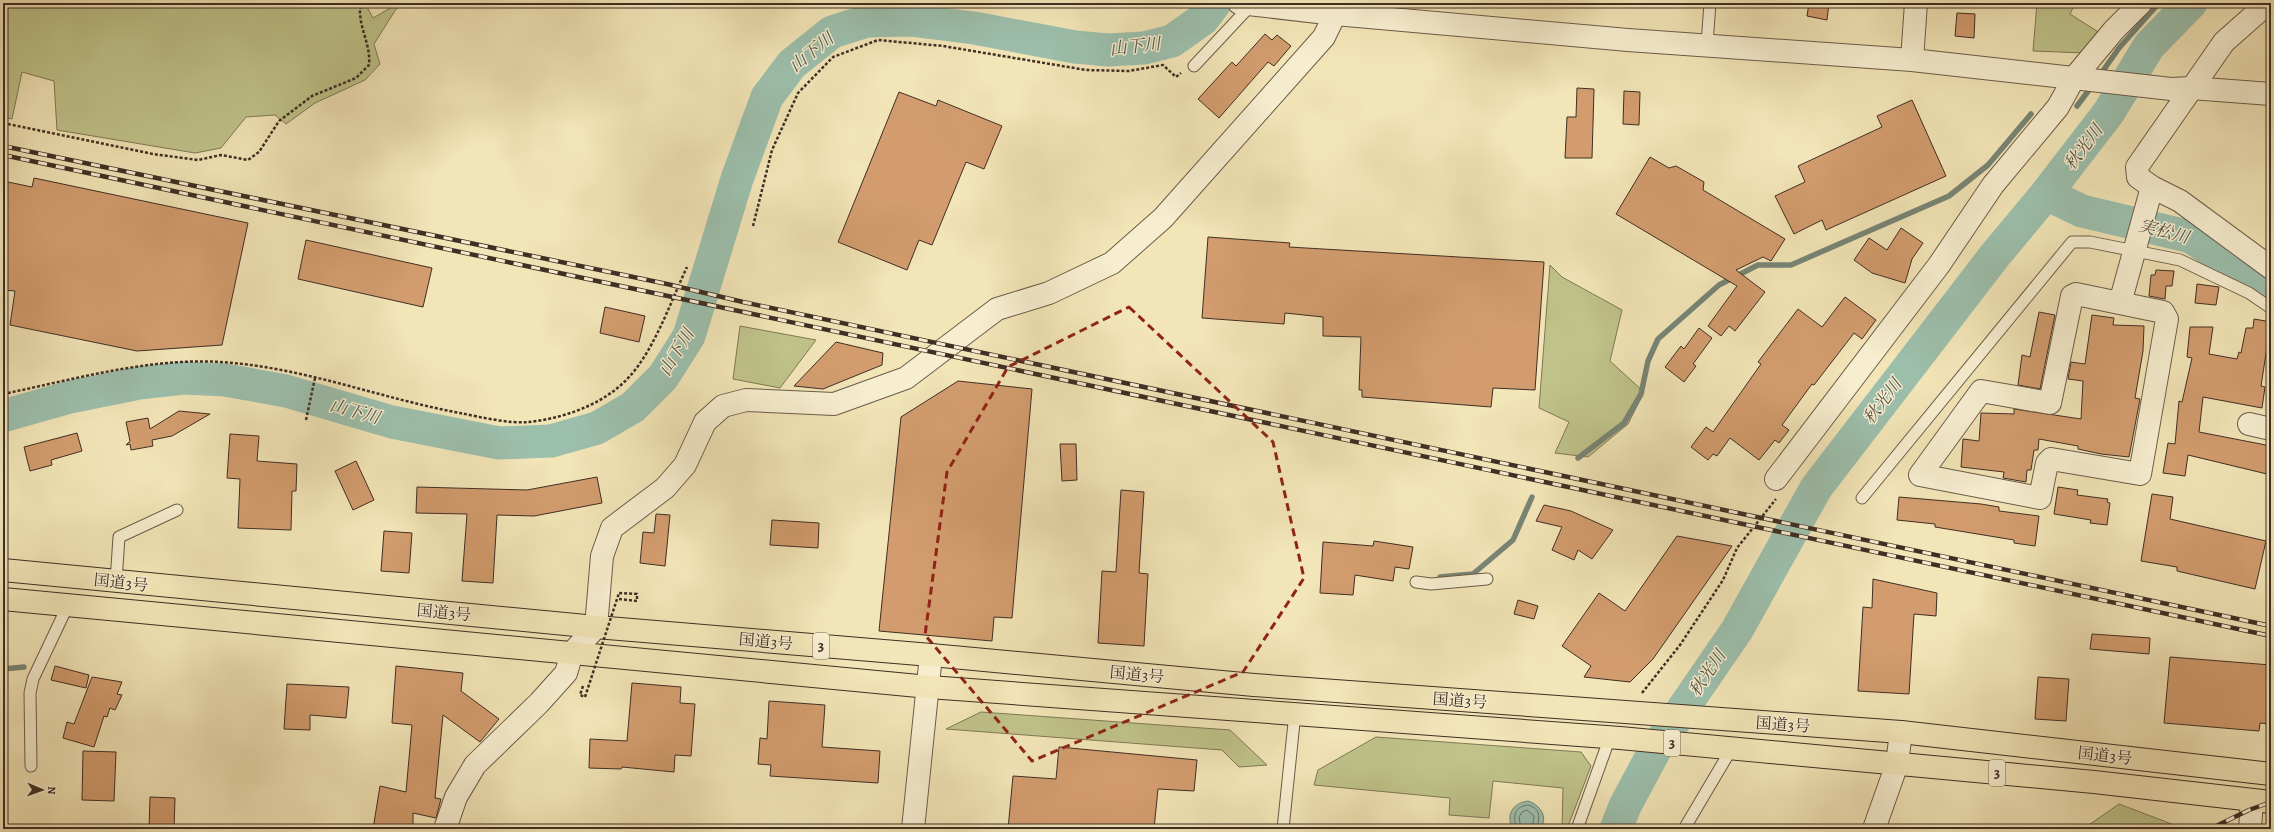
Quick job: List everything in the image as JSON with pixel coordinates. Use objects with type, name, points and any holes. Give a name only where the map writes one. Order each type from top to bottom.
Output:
[{"type":"highway","name":"国道3号","points":[[3,570],[596,627],[931,655],[1254,685],[1740,722],[1901,732],[2271,774]]},
{"type":"highway","name":"国道3号","points":[[3,599],[929,687],[1615,737],[2094,782],[2262,801]]},
{"type":"street","points":[[1246,3],[1335,14],[1381,10],[1628,40],[1707,44],[1912,60],[2181,89],[2271,94]]},
{"type":"street","points":[[1912,60],[1916,3]]},
{"type":"street","points":[[1776,479],[1939,265],[1993,185],[2058,107],[2114,30],[2142,3]]},
{"type":"street","points":[[2268,3],[2224,42],[2181,89],[2137,167],[2138,177],[2151,193],[2180,201],[2271,268]]},
{"type":"street","points":[[445,829],[456,797],[475,765],[539,704],[566,673],[572,653],[596,627],[602,556],[612,528],[665,488],[685,465],[705,422],[723,406],[746,400],[834,404],[906,378],[998,309],[1049,293],[1112,263],[1163,218],[1324,37],[1335,14]]},
{"type":"street","points":[[2120,303],[2151,193]]},
{"type":"street","points":[[2076,294],[2120,303],[2163,312],[2167,318],[2140,474],[2051,459],[2047,463],[2040,498],[1920,475],[1981,391],[2050,403],[2072,296],[2076,294]]},
{"type":"street","points":[[2249,424],[2271,428]]},
{"type":"street","points":[[913,829],[929,687],[931,655]]},
{"type":"street","points":[[1874,829],[1897,764],[1901,732]]},
{"type":"street","points":[[2250,829],[2262,801]]},
{"type":"lane","points":[[1194,66],[1246,3]]},
{"type":"lane","points":[[1707,44],[1710,3]]},
{"type":"lane","points":[[1862,498],[2072,242],[2090,242],[2180,260],[2249,293],[2271,308]]},
{"type":"lane","points":[[116,581],[119,537],[177,510]]},
{"type":"lane","points":[[1416,582],[1431,584],[1487,579]]},
{"type":"lane","points":[[31,766],[30,693],[33,679],[68,605]]},
{"type":"lane","points":[[1284,829],[1295,713]]},
{"type":"lane","points":[[1577,829],[1615,737]]},
{"type":"lane","points":[[1684,829],[1728,748]]},
{"type":"path","points":[[3,123],[153,154],[198,160],[221,155],[248,160],[259,152],[279,121],[312,96],[356,78],[369,65],[370,55],[359,20],[360,8],[365,3]]},
{"type":"path","points":[[753,226],[772,150],[798,93],[833,57],[878,40],[942,46],[1086,70],[1129,71],[1163,65],[1176,77],[1194,66]]},
{"type":"path","points":[[3,394],[116,370],[187,362],[231,362],[269,367],[432,408],[476,416],[528,422],[566,415],[602,400],[630,376],[650,347],[687,267]]},
{"type":"path","points":[[306,420],[315,378]]},
{"type":"path","points":[[1633,713],[1723,580],[1737,548],[1784,488],[1776,479]]},
{"type":"path","points":[[584,683],[580,695],[585,697],[619,593],[637,594],[637,601],[619,600]]},
{"type":"path","points":[[585,678],[599,671]]},
{"type":"highlighted area","points":[[1129,307],[1273,442],[1304,578],[1243,672],[1032,761],[925,635],[947,472],[1008,367]]},
{"type":"green space","points":[[3,3],[372,3],[367,7],[373,18],[399,3],[407,3],[396,9],[374,44],[380,64],[365,80],[315,103],[286,124],[275,115],[246,117],[221,148],[195,153],[57,130],[54,81],[22,72],[12,119],[3,117]]},
{"type":"green space","points":[[2037,3],[2075,3],[2070,14],[2100,33],[2085,53],[2033,51]]},
{"type":"green space","points":[[1550,265],[1562,277],[1622,310],[1610,361],[1644,392],[1628,424],[1588,457],[1555,453],[1569,422],[1539,408]]},
{"type":"green space","points":[[740,326],[816,340],[780,388],[733,379]]},
{"type":"green space","points":[[981,712],[1230,730],[1267,765],[1239,767],[1222,750],[946,729]]},
{"type":"green space","points":[[1376,737],[1581,752],[1591,766],[1567,829],[1562,829],[1563,788],[1493,781],[1489,818],[1449,815],[1450,798],[1314,785],[1318,770]]},
{"type":"green space","points":[[2119,804],[2177,826],[2172,829],[2083,829]]},
{"type":"water","points":[[1528,801],[1536,805],[1542,812],[1544,820],[1543,825],[1540,829],[1513,829],[1510,819],[1512,810],[1518,804]]},
{"type":"building","points":[[1809,3],[1829,3],[1827,20],[1807,16]]},
{"type":"building","points":[[1957,13],[1975,14],[1974,38],[1955,36]]},
{"type":"building","points":[[1265,34],[1272,40],[1277,35],[1291,46],[1274,66],[1268,62],[1219,118],[1198,99],[1232,62],[1236,66]]},
{"type":"building","points":[[1577,88],[1594,89],[1592,158],[1565,158],[1567,117],[1576,117]]},
{"type":"building","points":[[1624,91],[1640,92],[1639,125],[1623,124]]},
{"type":"building","points":[[899,92],[936,106],[938,100],[1002,126],[984,169],[966,162],[932,245],[919,240],[907,270],[838,242]]},
{"type":"building","points":[[1912,100],[1946,176],[1826,230],[1822,220],[1794,234],[1775,196],[1805,182],[1798,166],[1882,127],[1877,116]]},
{"type":"building","points":[[1650,157],[1669,168],[1676,166],[1704,182],[1703,190],[1785,239],[1771,261],[1763,257],[1736,270],[1765,292],[1735,331],[1729,326],[1721,336],[1708,326],[1737,286],[1616,214]]},
{"type":"building","points":[[34,178],[248,223],[222,345],[137,351],[10,325],[15,291],[3,290],[3,181],[32,187]]},
{"type":"building","points":[[1901,228],[1923,243],[1912,259],[1905,283],[1872,273],[1854,260],[1869,238],[1887,250]]},
{"type":"building","points":[[1208,237],[1290,243],[1289,247],[1544,262],[1535,390],[1493,388],[1491,407],[1362,397],[1362,390],[1359,390],[1361,337],[1323,336],[1323,317],[1285,313],[1284,324],[1202,318]]},
{"type":"building","points":[[306,240],[432,268],[423,307],[298,279]]},
{"type":"building","points":[[2156,270],[2174,271],[2172,286],[2166,286],[2165,299],[2149,296],[2151,275],[2155,275]]},
{"type":"building","points":[[2197,284],[2219,287],[2216,305],[2195,303]]},
{"type":"building","points":[[1845,297],[1876,320],[1862,339],[1854,333],[1814,385],[1812,384],[1782,425],[1789,430],[1779,443],[1775,440],[1759,460],[1730,438],[1717,456],[1713,454],[1708,460],[1691,447],[1706,427],[1713,432],[1761,364],[1758,362],[1798,309],[1822,327]]},
{"type":"building","points":[[605,307],[645,316],[639,342],[600,333]]},
{"type":"building","points":[[2039,312],[2055,315],[2040,389],[2018,385],[2022,355],[2030,357]]},
{"type":"building","points":[[2092,315],[2114,318],[2113,325],[2144,326],[2143,351],[2135,398],[2140,399],[2129,457],[2101,454],[2078,449],[2078,446],[2039,439],[2038,450],[2034,450],[2031,470],[2027,470],[2026,482],[2003,478],[2004,472],[1961,467],[1963,439],[1979,441],[1981,413],[2014,414],[2014,409],[2081,419],[2083,381],[2068,379],[2071,362],[2085,364]]},
{"type":"building","points":[[2254,319],[2271,322],[2271,348],[2267,347],[2261,386],[2265,387],[2262,408],[2203,397],[2199,432],[2271,446],[2267,474],[2188,455],[2185,476],[2163,473],[2168,443],[2175,444],[2179,401],[2182,402],[2192,358],[2187,357],[2190,327],[2213,327],[2209,354],[2237,359],[2239,352],[2241,353],[2246,328],[2253,328]]},
{"type":"building","points":[[1699,328],[1712,338],[1693,364],[1696,366],[1684,382],[1665,367],[1681,346],[1684,349]]},
{"type":"building","points":[[836,342],[883,353],[882,365],[823,389],[794,386]]},
{"type":"building","points":[[958,381],[1032,389],[1012,618],[994,617],[992,641],[879,631],[901,417]]},
{"type":"building","points":[[179,411],[210,414],[172,436],[152,440],[153,446],[131,450],[130,444],[126,445],[130,441],[126,422],[148,418],[150,429]]},
{"type":"building","points":[[77,433],[82,451],[51,460],[52,465],[30,471],[24,447]]},
{"type":"building","points":[[230,434],[259,436],[257,461],[297,464],[296,491],[292,491],[291,530],[238,528],[240,479],[227,478]]},
{"type":"building","points":[[1060,444],[1076,444],[1077,480],[1062,481]]},
{"type":"building","points":[[356,461],[374,500],[353,510],[335,471]]},
{"type":"building","points":[[597,477],[602,503],[534,516],[497,515],[493,583],[462,581],[467,514],[416,513],[417,487],[527,490]]},
{"type":"building","points":[[2058,487],[2078,490],[2077,495],[2108,499],[2107,502],[2110,503],[2107,525],[2090,523],[2091,520],[2054,514]]},
{"type":"building","points":[[1121,490],[1144,492],[1139,573],[1148,574],[1144,646],[1098,643],[1102,571],[1116,572]]},
{"type":"building","points":[[2152,494],[2173,497],[2170,519],[2266,541],[2255,589],[2177,571],[2177,567],[2141,561]]},
{"type":"building","points":[[1899,497],[1981,504],[1999,507],[1999,511],[2039,516],[2035,546],[2014,543],[2014,540],[1935,527],[1935,524],[1897,520]]},
{"type":"building","points":[[1544,505],[1571,511],[1613,530],[1592,559],[1578,550],[1574,560],[1552,550],[1562,527],[1536,521]]},
{"type":"building","points":[[656,514],[670,515],[665,566],[640,563],[643,532],[654,533]]},
{"type":"building","points":[[772,520],[819,523],[818,548],[770,545]]},
{"type":"building","points":[[384,531],[412,533],[409,573],[381,571]]},
{"type":"building","points":[[1677,536],[1732,546],[1653,659],[1630,682],[1584,677],[1591,666],[1562,646],[1599,593],[1625,611]]},
{"type":"building","points":[[1374,541],[1413,547],[1409,569],[1395,567],[1393,581],[1355,575],[1353,595],[1320,593],[1323,542],[1373,546]]},
{"type":"building","points":[[1873,579],[1937,593],[1936,616],[1914,614],[1909,694],[1858,691],[1863,607],[1872,608]]},
{"type":"building","points":[[1518,600],[1538,606],[1534,619],[1514,614]]},
{"type":"building","points":[[2092,634],[2150,638],[2149,654],[2090,649]]},
{"type":"building","points":[[2170,657],[2271,665],[2271,724],[2260,723],[2259,731],[2164,723]]},
{"type":"building","points":[[55,666],[89,675],[86,688],[51,680]]},
{"type":"building","points":[[396,666],[463,673],[461,691],[499,719],[480,742],[443,715],[435,798],[441,799],[436,818],[413,813],[413,829],[373,829],[380,786],[406,792],[412,725],[392,723]]},
{"type":"building","points":[[92,677],[122,682],[117,694],[122,695],[115,710],[110,708],[107,717],[104,716],[94,747],[63,738],[67,722],[74,724]]},
{"type":"building","points":[[2038,677],[2069,679],[2066,721],[2035,719]]},
{"type":"building","points":[[632,683],[681,687],[680,703],[695,704],[691,756],[675,755],[674,772],[622,767],[621,769],[589,768],[590,739],[627,741]]},
{"type":"building","points":[[287,684],[349,687],[346,718],[310,715],[310,730],[284,729]]},
{"type":"building","points":[[769,701],[825,705],[822,747],[880,751],[878,783],[770,776],[771,765],[758,764],[760,738],[767,739]]},
{"type":"building","points":[[1059,747],[1197,760],[1194,791],[1158,789],[1154,829],[1008,829],[1013,776],[1056,779]]},
{"type":"building","points":[[83,751],[116,752],[114,801],[82,800]]},
{"type":"building","points":[[150,797],[175,798],[174,829],[149,829]]},
{"type":"waterway","name":"山下川","points":[[3,416],[70,397],[139,383],[184,378],[225,380],[286,391],[392,422],[499,443],[551,441],[597,428],[633,407],[663,377],[689,336],[737,179],[767,97],[792,64],[832,32],[867,21],[910,20],[974,28],[1075,47],[1108,50],[1144,48],[1172,41],[1203,19],[1215,3]]},
{"type":"waterway","points":[[2100,75],[2119,48],[2159,3]]},
{"type":"waterway","name":"秋光川","points":[[1616,829],[1625,806],[1656,748],[1737,630],[1816,488],[1996,254],[2046,194],[2109,112],[2149,46],[2191,3]]},
{"type":"waterway","points":[[2077,106],[2092,86]]},
{"type":"waterway","points":[[1578,458],[1624,423],[1641,394],[1648,361],[1658,339],[1719,285],[1758,265],[1791,265],[1949,196],[1988,165],[2031,114]]},
{"type":"waterway","name":"実松川","points":[[2046,194],[2082,211],[2191,237],[2271,290]]},
{"type":"waterway","points":[[1440,577],[1473,574],[1513,540],[1532,497]]},
{"type":"waterway","points":[[3,669],[24,667]]},
{"type":"railway","points":[[3,146],[667,284],[743,302],[2271,626]]},
{"type":"railway","points":[[3,155],[2271,636]]},
{"type":"railway","points":[[2210,829],[2249,810],[2271,802]]}]
